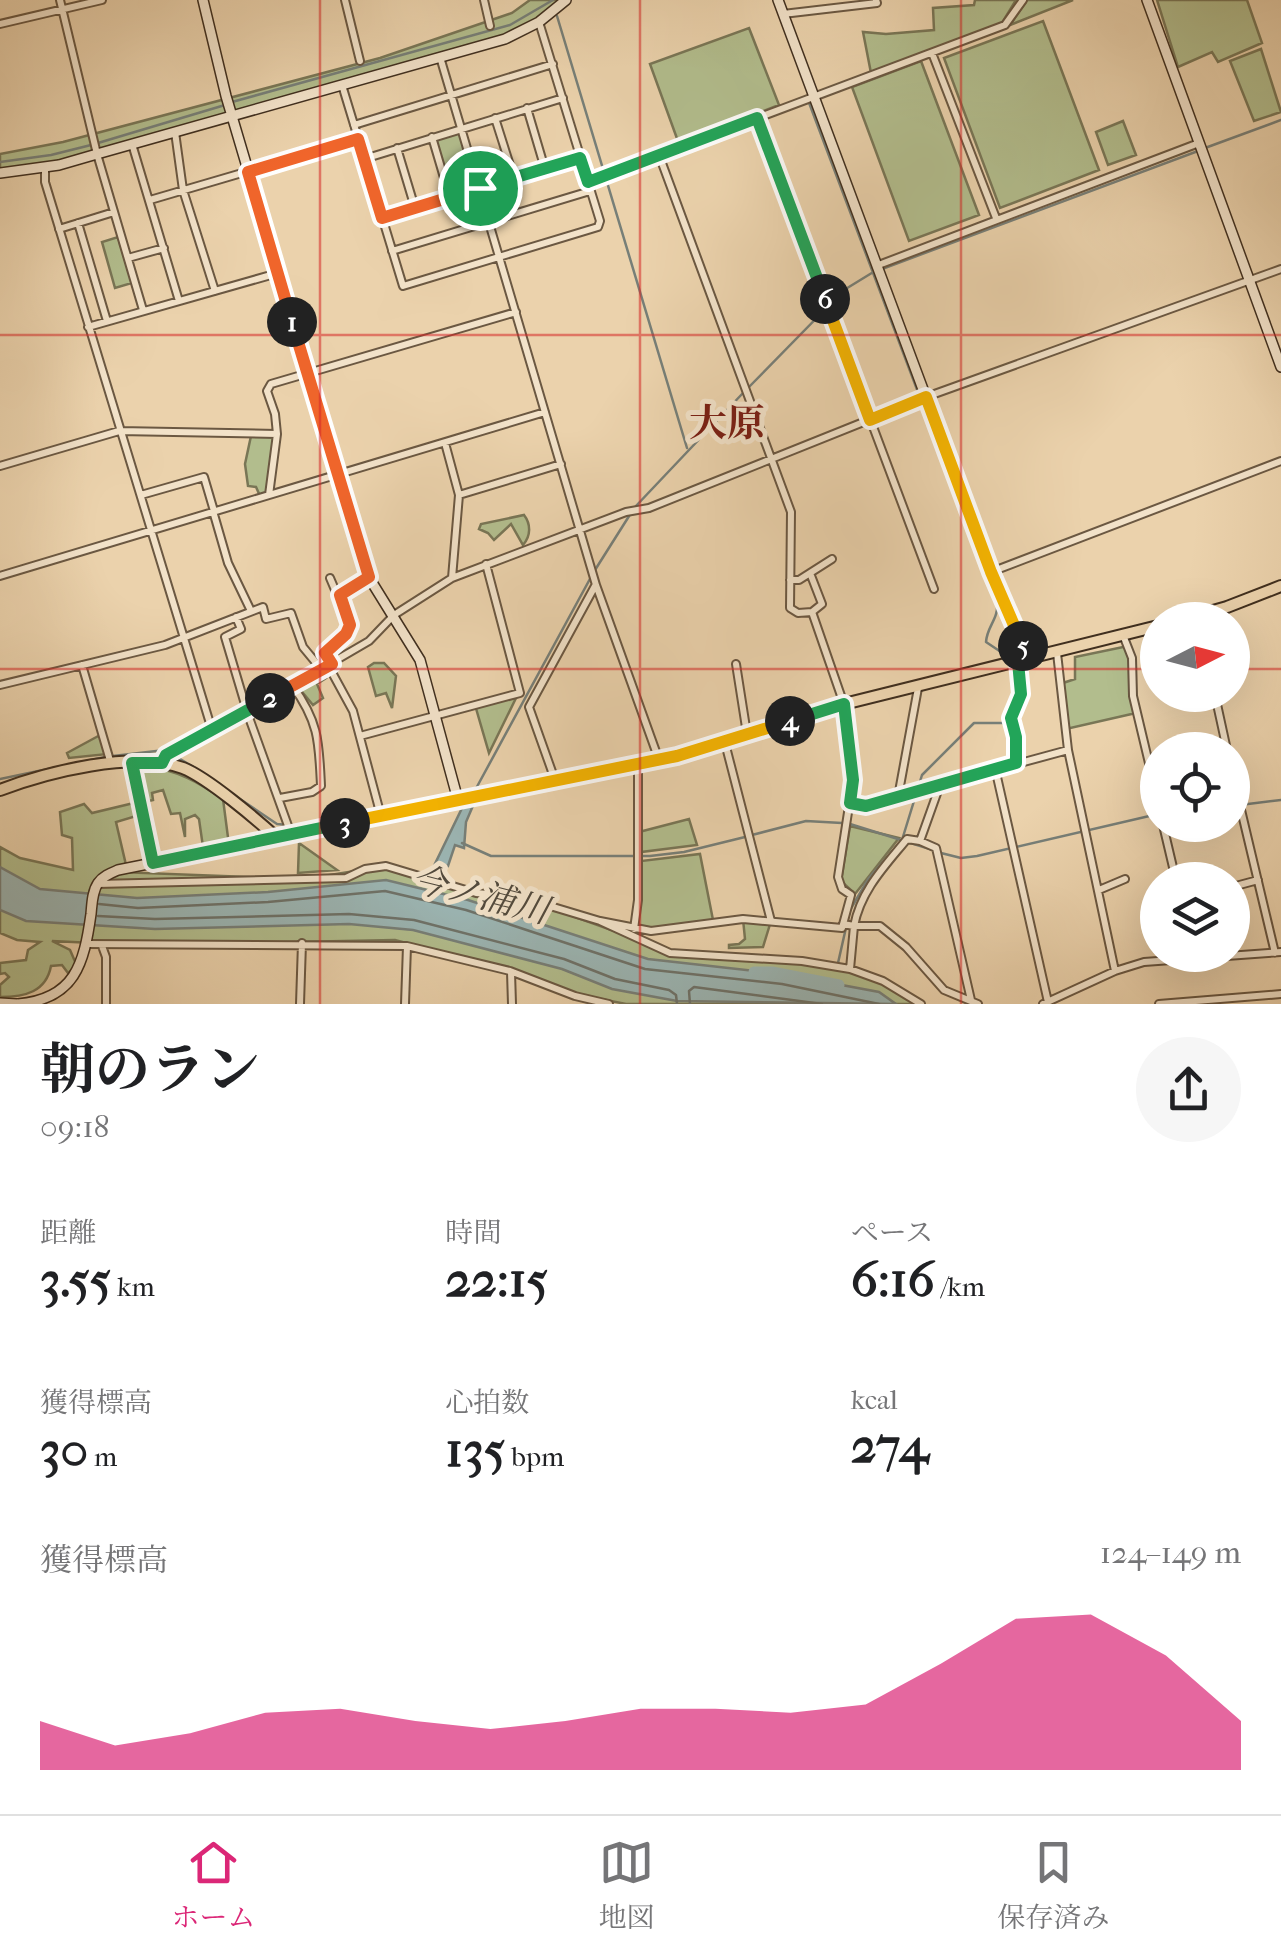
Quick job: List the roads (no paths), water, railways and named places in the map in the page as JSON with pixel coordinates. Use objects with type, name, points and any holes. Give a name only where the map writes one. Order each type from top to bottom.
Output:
[{"type":"main road","points":[[1239,602],[1281,586]]},
{"type":"main road","points":[[0,790],[60,770],[162,763],[186,769],[277,838],[659,760],[844,704],[1140,631]]},
{"type":"street","points":[[60,0],[97,152],[143,310]]},
{"type":"street","points":[[0,24],[102,0]]},
{"type":"street","points":[[203,0],[248,172],[369,577],[420,660],[435,716],[468,798]]},
{"type":"street","points":[[346,0],[360,62]]},
{"type":"street","points":[[484,0],[490,26]]},
{"type":"street","points":[[0,173],[46,167],[505,39],[540,22],[566,0]]},
{"type":"street","points":[[778,0],[1024,661],[1021,694],[1011,718],[1016,763]]},
{"type":"street","points":[[784,14],[876,0]]},
{"type":"street","points":[[588,182],[1005,25],[1023,0]]},
{"type":"street","points":[[1147,0],[1281,367]]},
{"type":"street","points":[[342,85],[402,286],[598,227],[600,221],[540,22]]},
{"type":"street","points":[[932,54],[996,218]]},
{"type":"street","points":[[440,57],[596,585],[659,760]]},
{"type":"street","points":[[354,124],[553,64]]},
{"type":"street","points":[[364,158],[564,98]]},
{"type":"street","points":[[527,108],[546,169]]},
{"type":"street","points":[[495,118],[514,178]]},
{"type":"street","points":[[757,118],[934,590]]},
{"type":"street","points":[[175,132],[183,190],[215,292]]},
{"type":"street","points":[[432,137],[450,198]]},
{"type":"street","points":[[150,200],[358,139]]},
{"type":"street","points":[[878,270],[996,218],[1199,143]]},
{"type":"street","points":[[132,144],[179,300]]},
{"type":"street","points":[[397,148],[415,208]]},
{"type":"street","points":[[659,155],[792,518],[790,608],[798,613],[812,612],[822,604],[810,574]]},
{"type":"street","points":[[382,218],[580,158]]},
{"type":"street","points":[[46,167],[45,182],[212,730]]},
{"type":"street","points":[[392,251],[590,191]]},
{"type":"street","points":[[59,229],[114,212]]},
{"type":"street","points":[[78,223],[107,321]]},
{"type":"street","points":[[128,258],[164,248]]},
{"type":"street","points":[[162,763],[166,755],[369,641],[394,615],[452,578],[773,459],[926,397],[1281,269]]},
{"type":"street","points":[[88,327],[278,272]]},
{"type":"street","points":[[270,495],[277,434],[268,391],[272,384],[516,312]]},
{"type":"street","points":[[0,576],[545,412]]},
{"type":"street","points":[[0,466],[119,430],[277,434]]},
{"type":"street","points":[[446,442],[459,494],[452,578]]},
{"type":"street","points":[[991,572],[1281,460]]},
{"type":"street","points":[[459,494],[561,464]]},
{"type":"street","points":[[141,495],[204,477],[228,563],[250,611]]},
{"type":"street","points":[[790,580],[799,580],[832,559]]},
{"type":"street","points":[[360,736],[520,694],[486,564]]},
{"type":"street","points":[[340,595],[369,577]]},
{"type":"street","points":[[330,578],[350,625],[346,634],[325,653],[328,667],[349,701],[381,816]]},
{"type":"street","points":[[555,780],[528,707],[596,585]]},
{"type":"street","points":[[0,685],[165,646],[263,606],[266,619],[291,613],[303,647],[328,667]]},
{"type":"street","points":[[95,888],[346,878],[365,869],[386,866],[476,892],[520,898],[651,932],[743,919],[842,928],[851,895],[842,890],[838,878],[853,780],[844,704],[812,612]]},
{"type":"street","points":[[236,618],[241,629],[225,637],[247,716],[291,834]]},
{"type":"street","points":[[1123,635],[1132,658],[1133,696],[1142,732]]},
{"type":"street","points":[[1057,653],[1068,750],[1115,971]]},
{"type":"street","points":[[736,664],[747,735]]},
{"type":"street","points":[[82,666],[111,764]]},
{"type":"street","points":[[280,798],[312,792],[321,786],[317,726],[292,685]]},
{"type":"street","points":[[898,797],[918,688]]},
{"type":"street","points":[[724,743],[771,921]]},
{"type":"street","points":[[850,803],[866,806],[1068,750]]},
{"type":"street","points":[[132,763],[153,863]]},
{"type":"street","points":[[634,928],[638,900],[638,764]]},
{"type":"street","points":[[995,768],[1045,1003],[1140,963]]},
{"type":"street","points":[[920,841],[940,785]]},
{"type":"street","points":[[0,1003],[52,1001],[74,976],[86,944],[95,888],[118,870],[277,838]]},
{"type":"street","points":[[850,969],[858,903],[905,841],[920,841],[936,851],[975,1003]]},
{"type":"street","points":[[1249,842],[1278,953],[1250,954]]},
{"type":"street","points":[[1099,890],[1126,878]]},
{"type":"street","points":[[1250,882],[1258,880]]},
{"type":"street","points":[[600,920],[670,953],[802,961],[850,969],[883,981],[922,1004]]},
{"type":"street","points":[[843,924],[880,926],[944,990],[975,1003]]},
{"type":"street","points":[[300,1004],[302,943]]},
{"type":"street","points":[[86,944],[407,946],[510,971],[574,996],[609,1004]]},
{"type":"street","points":[[102,946],[106,957],[106,1004]]},
{"type":"street","points":[[405,1004],[407,946]]},
{"type":"street","points":[[510,971],[512,1004]]},
{"type":"street","points":[[1160,1004],[1281,994]]},
{"type":"water","points":[[475,801],[466,822],[464,848],[455,845],[448,866],[438,863],[432,876],[465,802]]},
{"type":"water","points":[[0,867],[40,889],[137,898],[268,892],[386,880],[468,900],[648,959],[783,974],[879,992],[896,1004],[677,1001],[612,989],[562,969],[413,930],[349,924],[155,929],[26,921],[0,910]]},
{"type":"waterway","points":[[232,102],[510,25],[553,0]]},
{"type":"waterway","points":[[557,16],[687,448]]},
{"type":"waterway","points":[[808,100],[997,602],[986,642],[1010,658]]},
{"type":"waterway","points":[[98,143],[225,105]]},
{"type":"waterway","points":[[1205,148],[1281,120]]},
{"type":"waterway","points":[[0,162],[91,145]]},
{"type":"waterway","points":[[882,269],[1198,151]]},
{"type":"waterway","points":[[749,387],[844,290],[875,271]]},
{"type":"waterway","points":[[635,507],[743,393]]},
{"type":"waterway","points":[[595,570],[631,513]]},
{"type":"waterway","points":[[473,794],[591,577]]},
{"type":"waterway","points":[[1013,704],[1017,688]]},
{"type":"waterway","points":[[838,963],[850,910],[869,878],[902,840],[922,775],[974,723],[1005,723],[1011,711]]},
{"type":"waterway","points":[[113,756],[165,750],[195,768]]},
{"type":"waterway","points":[[0,779],[105,757]]},
{"type":"waterway","points":[[384,809],[474,789]]},
{"type":"waterway","points":[[234,795],[277,824],[299,826],[376,811]]},
{"type":"waterway","points":[[1250,804],[1281,800]]},
{"type":"waterway","points":[[941,853],[961,858],[977,856],[1140,818]]},
{"type":"waterway","points":[[752,835],[806,821],[842,823]]},
{"type":"waterway","points":[[850,824],[933,850]]},
{"type":"waterway","points":[[462,843],[491,856],[650,856],[745,837]]},
{"type":"waterway","name":"今ノ浦川","points":[[754,972],[839,985]]},
{"type":"district","name":"大原","points":[[727,423]]}]
